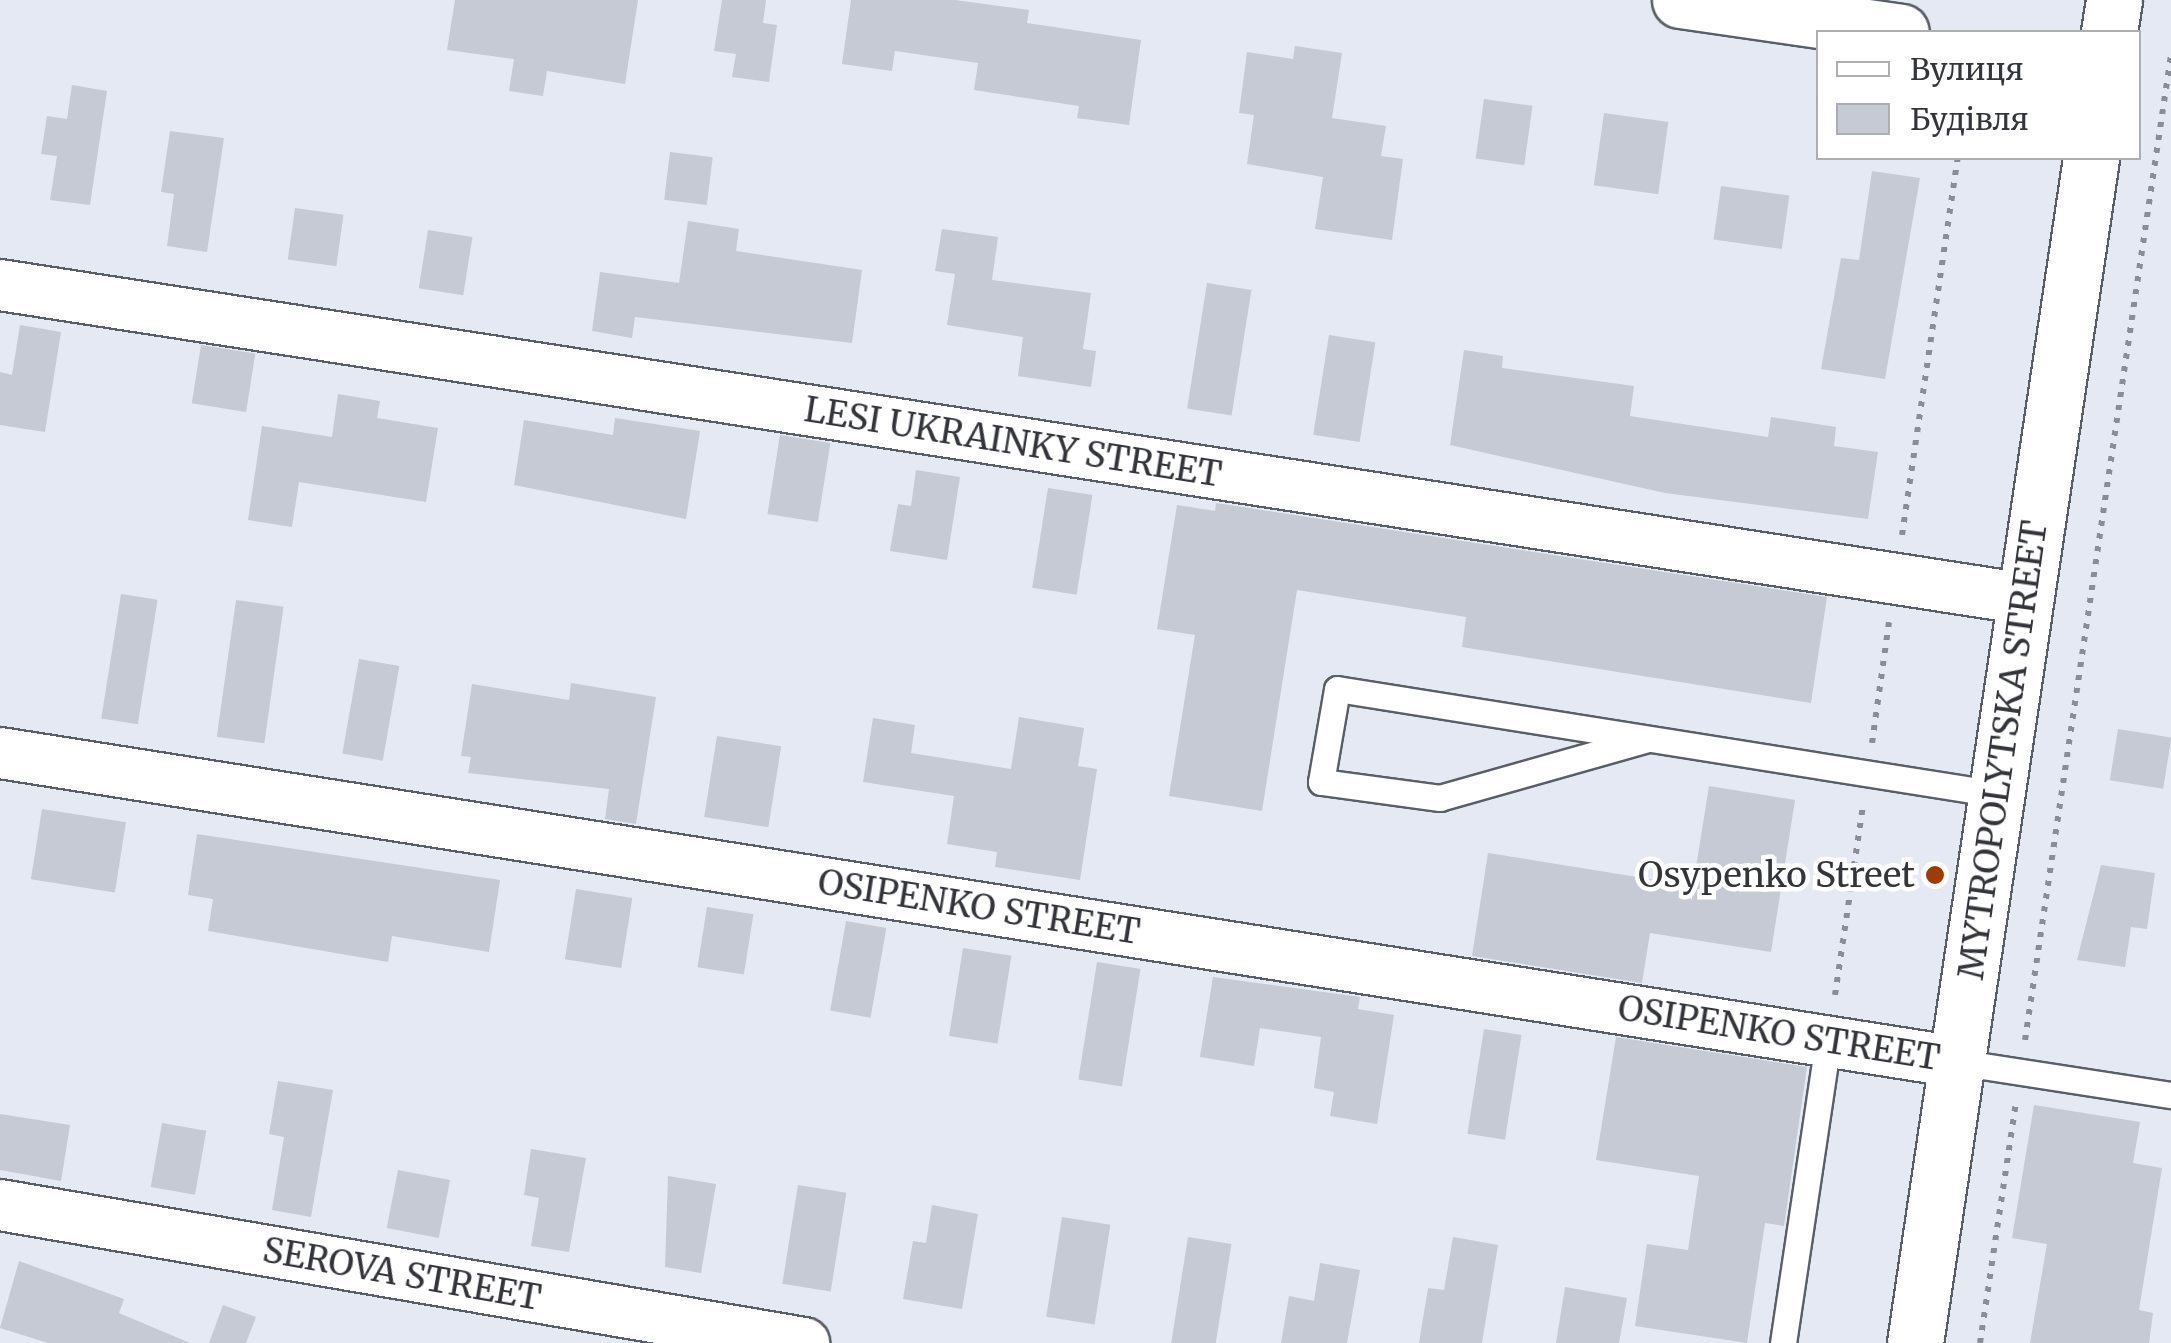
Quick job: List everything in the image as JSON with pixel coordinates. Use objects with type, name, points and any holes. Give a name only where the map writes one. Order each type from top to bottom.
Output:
[{"type":"main road","points":[[1680,0],[1887,30]]},
{"type":"main road","points":[[2109,30],[2114,0]]},
{"type":"main road","name":"MYTROPOLYTSKA STREET","points":[[1915,1343],[2091,160]]},
{"type":"street","name":"LESI UKRAINKY STREET","points":[[0,285],[2026,599]]},
{"type":"street","name":"OSIPENKO STREET","points":[[0,753],[1957,1062]]},
{"type":"street","name":"SEROVA STREET","points":[[0,1205],[804,1343]]},
{"type":"lane","points":[[1648,739],[1440,798],[1321,782],[1337,690],[1648,739],[1867,774],[1996,794]]},
{"type":"lane","points":[[1783,1343],[1828,1041]]},
{"type":"lane","points":[[1957,1062],[2171,1094]]},
{"type":"path","points":[[1980,1343],[2171,55]]},
{"type":"path","points":[[1828,1041],[1958,160]]},
{"type":"building","points":[[455,0],[638,0],[625,84],[547,71],[543,96],[509,91],[514,59],[447,50]]},
{"type":"building","points":[[722,0],[766,0],[763,23],[777,25],[769,82],[732,77],[736,54],[714,51]]},
{"type":"building","points":[[851,0],[955,0],[1029,10],[1027,23],[1141,40],[1129,125],[1077,118],[1079,106],[974,90],[978,63],[895,51],[892,71],[842,64]]},
{"type":"building","points":[[1295,46],[1342,53],[1332,118],[1386,126],[1381,156],[1403,159],[1392,240],[1315,229],[1323,177],[1247,164],[1254,115],[1239,113],[1247,52],[1293,59]]},
{"type":"building","points":[[72,85],[107,91],[90,205],[50,200],[57,156],[41,154],[47,116],[67,119]]},
{"type":"building","points":[[1484,99],[1533,106],[1524,165],[1476,158]]},
{"type":"building","points":[[1604,113],[1668,122],[1658,194],[1594,185]]},
{"type":"building","points":[[170,131],[224,138],[207,252],[167,246],[174,194],[161,192]]},
{"type":"building","points":[[670,152],[713,157],[707,205],[664,200]]},
{"type":"building","points":[[1872,171],[1920,178],[1885,379],[1821,369],[1841,258],[1859,260]]},
{"type":"building","points":[[1721,186],[1789,196],[1782,249],[1713,239]]},
{"type":"building","points":[[295,208],[344,215],[336,266],[288,259]]},
{"type":"building","points":[[688,221],[739,229],[736,251],[862,270],[852,343],[635,317],[632,338],[592,331],[600,272],[679,283]]},
{"type":"building","points":[[942,229],[998,237],[992,280],[1091,293],[1083,349],[1096,351],[1091,387],[1018,376],[1023,337],[947,325],[955,274],[935,271]]},
{"type":"building","points":[[428,230],[472,237],[463,295],[419,288]]},
{"type":"building","points":[[1207,283],[1251,290],[1232,415],[1187,408]]},
{"type":"building","points":[[20,325],[61,332],[45,432],[0,425],[0,372],[12,375]]},
{"type":"building","points":[[1329,335],[1375,342],[1360,442],[1313,435]]},
{"type":"building","points":[[201,345],[255,354],[246,412],[192,403]]},
{"type":"building","points":[[1464,350],[1503,356],[1502,368],[1634,386],[1630,416],[1768,437],[1771,417],[1836,427],[1834,446],[1878,452],[1868,519],[1665,493],[1450,445]]},
{"type":"building","points":[[338,394],[380,401],[377,418],[438,428],[426,502],[299,482],[292,527],[248,520],[262,426],[332,437]]},
{"type":"building","points":[[615,418],[700,431],[686,519],[514,485],[524,420],[613,435]]},
{"type":"building","points":[[780,435],[830,443],[818,522],[767,514]]},
{"type":"building","points":[[916,470],[960,477],[947,560],[890,551],[898,504],[911,506]]},
{"type":"building","points":[[1048,488],[1092,495],[1077,595],[1032,588]]},
{"type":"building","points":[[1216,503],[1827,597],[1811,703],[1462,647],[1466,617],[1297,590],[1262,811],[1169,796],[1195,635],[1157,629],[1177,505],[1215,511]]},
{"type":"building","points":[[121,594],[158,600],[138,724],[101,718]]},
{"type":"building","points":[[236,600],[284,607],[264,743],[217,737]]},
{"type":"building","points":[[359,659],[399,666],[383,761],[342,754]]},
{"type":"building","points":[[571,683],[656,697],[636,824],[605,819],[609,789],[468,773],[471,757],[461,756],[472,684],[569,700]]},
{"type":"building","points":[[1019,717],[1084,728],[1078,766],[1097,769],[1080,880],[995,867],[997,852],[947,844],[954,796],[863,782],[873,718],[915,725],[911,753],[1011,769]]},
{"type":"building","points":[[2118,729],[2171,737],[2163,789],[2110,780]]},
{"type":"building","points":[[717,736],[781,746],[768,827],[704,817]]},
{"type":"building","points":[[1709,786],[1795,800],[1771,952],[1650,933],[1642,983],[1472,956],[1488,853],[1693,886]]},
{"type":"building","points":[[42,809],[126,822],[115,892],[31,879]]},
{"type":"building","points":[[197,834],[500,880],[489,952],[392,936],[388,962],[208,931],[213,899],[188,895]]},
{"type":"building","points":[[2101,865],[2155,873],[2147,929],[2131,927],[2125,967],[2077,960]]},
{"type":"building","points":[[576,889],[632,898],[621,968],[565,959]]},
{"type":"building","points":[[707,907],[753,914],[744,975],[697,967]]},
{"type":"building","points":[[846,921],[886,928],[871,1018],[830,1011]]},
{"type":"building","points":[[963,948],[1011,956],[997,1044],[949,1036]]},
{"type":"building","points":[[1097,962],[1140,969],[1122,1086],[1078,1080]]},
{"type":"building","points":[[1213,977],[1360,997],[1358,1009],[1394,1015],[1377,1124],[1330,1116],[1334,1092],[1314,1088],[1321,1037],[1260,1028],[1254,1066],[1200,1057]]},
{"type":"building","points":[[1484,1029],[1522,1035],[1505,1140],[1467,1134]]},
{"type":"building","points":[[1616,1037],[1807,1067],[1784,1226],[1765,1223],[1747,1343],[1635,1326],[1647,1244],[1688,1250],[1699,1176],[1596,1160]]},
{"type":"building","points":[[278,1081],[333,1090],[311,1217],[272,1210],[284,1137],[269,1134]]},
{"type":"building","points":[[2034,1105],[2140,1122],[2133,1163],[2162,1168],[2139,1310],[2153,1313],[2149,1343],[2030,1343],[2047,1244],[2012,1238]]},
{"type":"building","points":[[0,1114],[70,1125],[61,1181],[0,1170]]},
{"type":"building","points":[[162,1123],[206,1131],[195,1195],[151,1187]]},
{"type":"building","points":[[531,1149],[586,1158],[569,1252],[531,1246],[539,1198],[524,1195]]},
{"type":"building","points":[[398,1170],[450,1180],[439,1238],[387,1228]]},
{"type":"building","points":[[668,1176],[716,1184],[701,1273],[665,1267]]},
{"type":"building","points":[[798,1185],[846,1193],[831,1291],[782,1284]]},
{"type":"building","points":[[932,1205],[978,1214],[962,1309],[903,1299],[913,1241],[926,1243]]},
{"type":"building","points":[[1062,1217],[1110,1225],[1095,1324],[1046,1317]]},
{"type":"building","points":[[1188,1237],[1231,1244],[1216,1343],[1171,1343]]},
{"type":"building","points":[[1453,1237],[1498,1245],[1482,1343],[1419,1343],[1428,1288],[1444,1290]]},
{"type":"building","points":[[19,1261],[124,1299],[119,1313],[190,1343],[48,1343],[0,1328]]},
{"type":"building","points":[[1320,1263],[1360,1270],[1347,1343],[1281,1343],[1289,1296],[1314,1301]]},
{"type":"building","points":[[1565,1287],[1627,1298],[1619,1343],[1556,1343]]},
{"type":"building","points":[[223,1305],[256,1317],[246,1343],[209,1343]]},
{"type":"place","name":"Osypenko Street","points":[[1935,875]]}]
